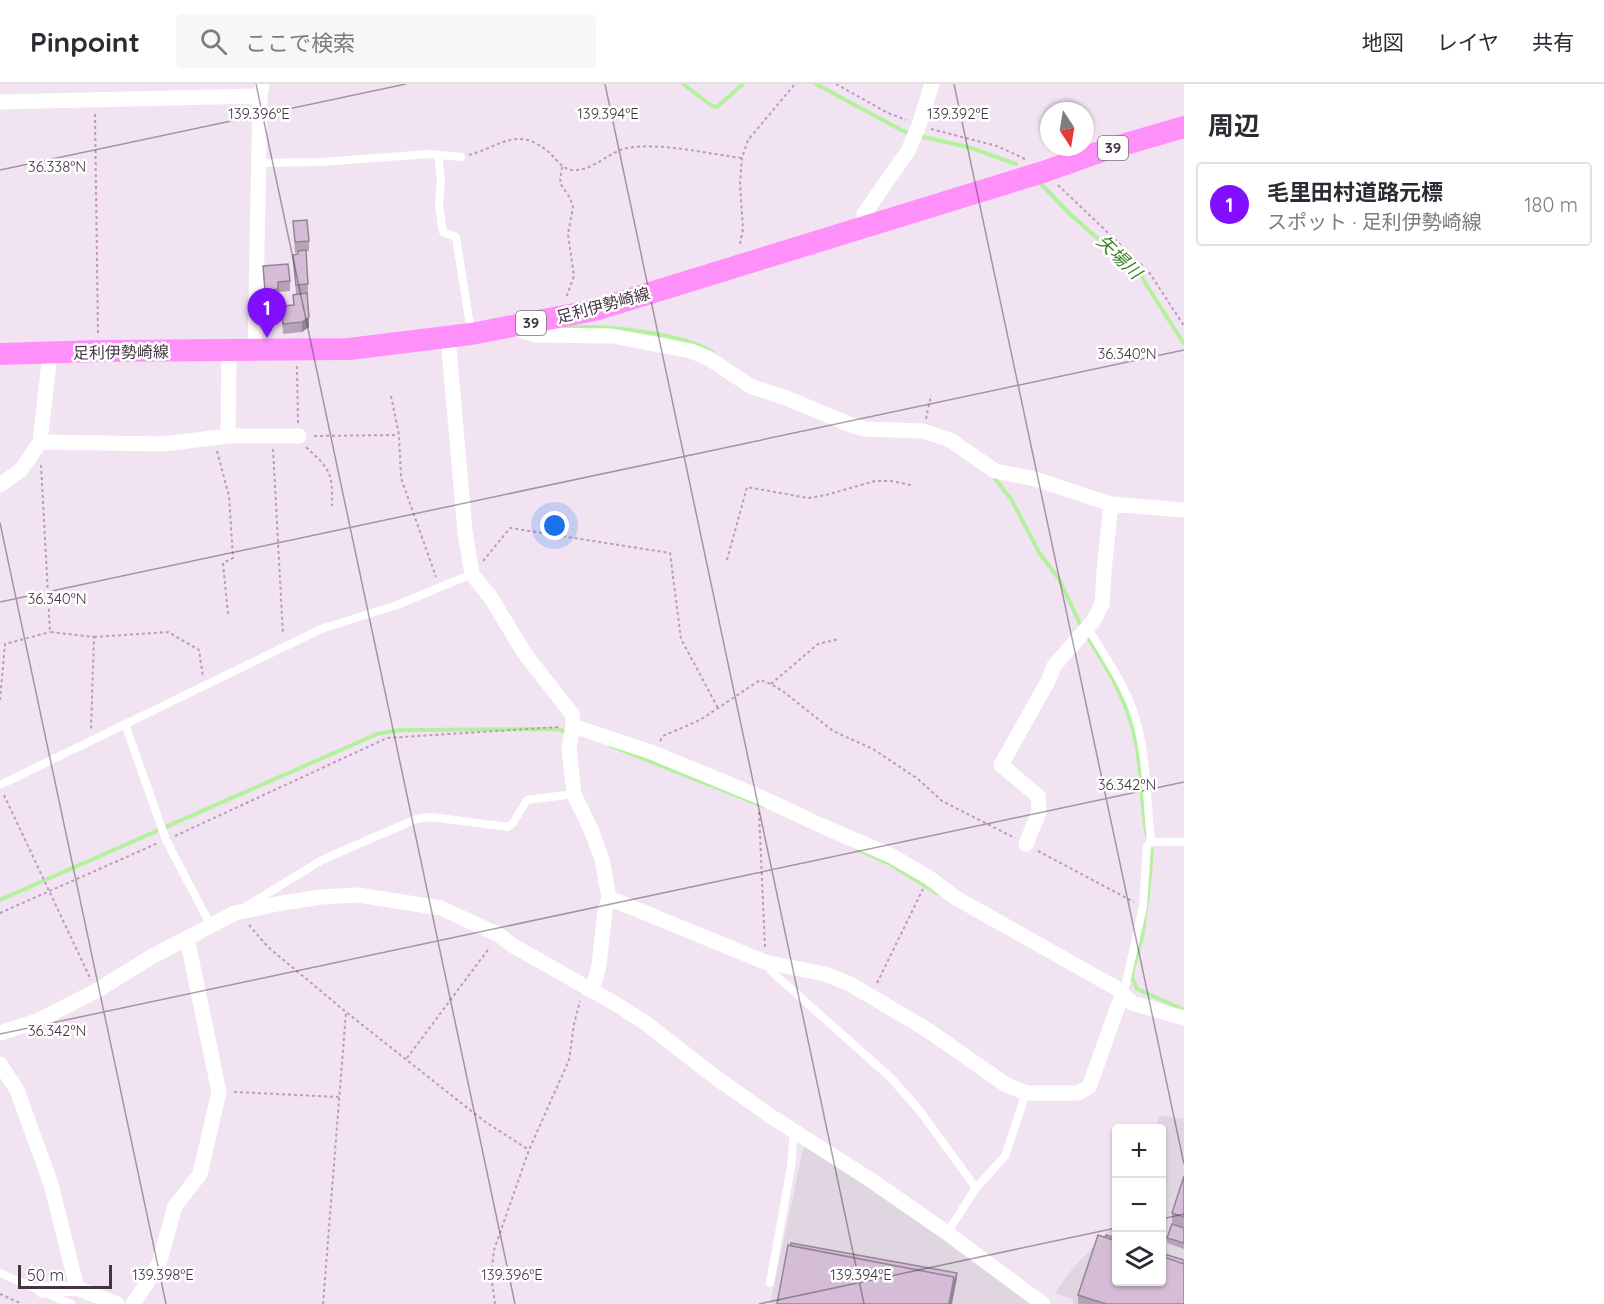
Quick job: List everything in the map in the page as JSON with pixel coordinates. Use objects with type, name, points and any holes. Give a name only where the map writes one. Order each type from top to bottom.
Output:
[{"type":"main road","name":"足利伊勢崎線","points":[[0,354],[349,349],[471,334],[560,318],[595,310],[1043,172],[1108,149],[1184,128]]},
{"type":"street","points":[[866,227],[864,214],[899,165],[916,132],[932,84]]},
{"type":"street","points":[[0,102],[94,100],[261,90],[255,351]]},
{"type":"street","points":[[511,327],[536,335],[612,336],[691,351],[708,358],[753,387],[784,397],[851,425],[865,429],[923,431],[950,440],[995,471],[1035,479],[1111,504],[1184,510]]},
{"type":"street","points":[[448,337],[465,532],[472,574],[491,598],[525,654],[572,714],[573,726],[569,748],[573,794],[592,832],[602,859],[609,898],[605,910],[599,965],[595,981],[588,989]]},
{"type":"street","points":[[221,437],[229,351]]},
{"type":"street","points":[[0,485],[21,470],[40,442],[50,353]]},
{"type":"street","points":[[40,442],[164,444],[221,437],[299,436]]},
{"type":"street","points":[[1026,844],[1039,812],[1038,795],[1001,765],[1044,689],[1054,666],[1094,620],[1102,604],[1111,504]]},
{"type":"street","points":[[573,726],[651,753],[758,796],[890,855],[928,877],[956,898],[1116,988],[1132,1003],[1184,1018]]},
{"type":"street","points":[[0,1033],[37,1022],[96,991],[129,969],[235,914],[301,900],[358,895],[441,908],[499,935],[512,945],[647,1024],[715,1077],[772,1117],[874,1182],[1043,1304]]},
{"type":"street","points":[[609,898],[765,962],[825,974],[850,984],[926,1029],[1005,1084],[1026,1093],[1078,1093],[1089,1087],[1123,996]]},
{"type":"street","points":[[133,1304],[159,1264],[175,1206],[200,1174],[219,1092],[187,938]]},
{"type":"street","points":[[0,1064],[17,1090],[51,1184],[77,1288]]},
{"type":"street","points":[[42,1290],[77,1288],[117,1304]]},
{"type":"lane","points":[[438,155],[441,179],[439,205],[443,232],[456,237],[471,334]]},
{"type":"lane","points":[[259,163],[438,155],[461,157]]},
{"type":"lane","points":[[0,786],[321,629],[397,605],[472,574]]},
{"type":"lane","points":[[1085,631],[1124,689],[1138,726],[1150,844],[1143,907],[1123,996]]},
{"type":"lane","points":[[125,724],[166,840],[211,926]]},
{"type":"lane","points":[[235,914],[322,860],[416,819],[431,817],[508,827],[527,800],[573,794]]},
{"type":"lane","points":[[1150,844],[1184,842]]},
{"type":"lane","points":[[765,962],[771,971],[891,1078],[920,1111],[976,1188]]},
{"type":"lane","points":[[947,1233],[976,1188],[1005,1156],[1026,1093]]},
{"type":"lane","points":[[770,1284],[796,1132]]},
{"type":"lane","points":[[0,1273],[71,1304]]},
{"type":"path","points":[[740,244],[743,230],[740,184],[742,158],[748,140],[795,84]]},
{"type":"path","points":[[836,84],[888,113],[916,132],[997,146],[1018,155],[1043,172],[1149,272],[1184,326]]},
{"type":"path","points":[[94,100],[98,351]]},
{"type":"path","points":[[461,157],[487,150],[495,143],[513,139],[539,144],[563,166],[574,170],[592,165],[618,150],[647,147],[742,158]]},
{"type":"path","points":[[560,318],[574,276],[568,234],[573,207],[560,183],[563,166]]},
{"type":"path","points":[[923,431],[931,395]]},
{"type":"path","points":[[391,396],[399,435],[401,478],[440,588]]},
{"type":"path","points":[[271,435],[276,482],[284,647]]},
{"type":"path","points":[[299,436],[399,435]]},
{"type":"path","points":[[221,437],[229,496],[233,558],[223,563],[228,614]]},
{"type":"path","points":[[40,442],[50,632]]},
{"type":"path","points":[[727,560],[747,487],[808,498],[875,481],[911,485]]},
{"type":"path","points":[[472,574],[510,528],[670,553],[681,639],[718,708]]},
{"type":"path","points":[[0,700],[5,645],[50,632],[93,637],[168,632],[199,650],[204,686]]},
{"type":"path","points":[[90,741],[93,637]]},
{"type":"path","points":[[771,684],[818,644],[839,639]]},
{"type":"path","points":[[651,753],[663,736],[700,720],[760,680],[771,684],[833,731],[873,749],[918,779],[942,801],[1143,907]]},
{"type":"path","points":[[0,913],[166,840],[387,738],[573,726]]},
{"type":"path","points":[[0,786],[96,991]]},
{"type":"path","points":[[758,796],[765,962]]},
{"type":"path","points":[[870,997],[928,877]]},
{"type":"path","points":[[235,914],[249,925],[268,947],[346,1012],[484,1121],[529,1150]]},
{"type":"path","points":[[407,1059],[499,935]]},
{"type":"path","points":[[495,1304],[491,1275],[494,1250],[529,1150],[569,1060],[576,1013],[582,996],[588,989]]},
{"type":"path","points":[[323,1304],[346,1012]]},
{"type":"path","points":[[219,1092],[339,1097]]},
{"type":"path","points":[[0,1294],[22,1304]]},
{"type":"shaded area","points":[[1159,1115],[1184,1119],[1184,1304],[1073,1304],[1073,1299],[1055,1293],[1072,1269],[1112,1227],[1112,1286],[1166,1286],[1166,1124],[1157,1124]]},
{"type":"shaded area","points":[[804,1145],[964,1253],[1031,1304],[770,1304]]},
{"type":"building","points":[[307,220],[309,241],[295,242],[293,221]]},
{"type":"building","points":[[306,250],[308,284],[296,285],[293,255],[298,254],[298,251]]},
{"type":"building","points":[[288,264],[290,281],[278,282],[278,289],[265,291],[263,266]]},
{"type":"building","points":[[307,293],[309,317],[302,322],[283,324],[281,306],[294,305],[293,295]]},
{"type":"building","points":[[1184,1176],[1184,1217],[1172,1213]]},
{"type":"building","points":[[1172,1224],[1184,1228],[1184,1243],[1167,1238]]},
{"type":"building","points":[[1098,1235],[1112,1240],[1112,1286],[1166,1286],[1166,1258],[1184,1264],[1184,1304],[1106,1304],[1078,1295]]},
{"type":"building","points":[[791,1243],[957,1273],[954,1287],[954,1277],[791,1246]]},
{"type":"building","points":[[788,1245],[954,1277],[949,1304],[777,1304]]},
{"type":"building","points":[[1166,1255],[1184,1260],[1184,1264],[1166,1258]]},
{"type":"waterway","name":"矢場川","points":[[683,84],[712,106],[717,107],[743,84]]},
{"type":"waterway","name":"矢場川","points":[[816,84],[912,134]]},
{"type":"waterway","name":"矢場川","points":[[919,136],[968,147],[1016,164]]},
{"type":"waterway","name":"矢場川","points":[[1040,183],[1072,216],[1141,276],[1184,344]]},
{"type":"waterway","points":[[566,328],[599,327],[642,331],[683,340],[713,353]]},
{"type":"waterway","points":[[992,475],[1011,499],[1040,554],[1059,579],[1082,628]]},
{"type":"waterway","points":[[1086,635],[1124,703],[1134,733],[1147,836]]},
{"type":"waterway","points":[[0,900],[377,734],[400,730],[558,729],[569,733]]},
{"type":"waterway","points":[[611,746],[763,806]]},
{"type":"waterway","points":[[1149,844],[1152,851],[1148,895],[1142,937],[1132,977],[1137,989],[1184,1010]]},
{"type":"waterway","points":[[857,849],[890,864],[937,893]]},
{"type":"place","name":"毛里田村道路元標","points":[[267,338]]}]
